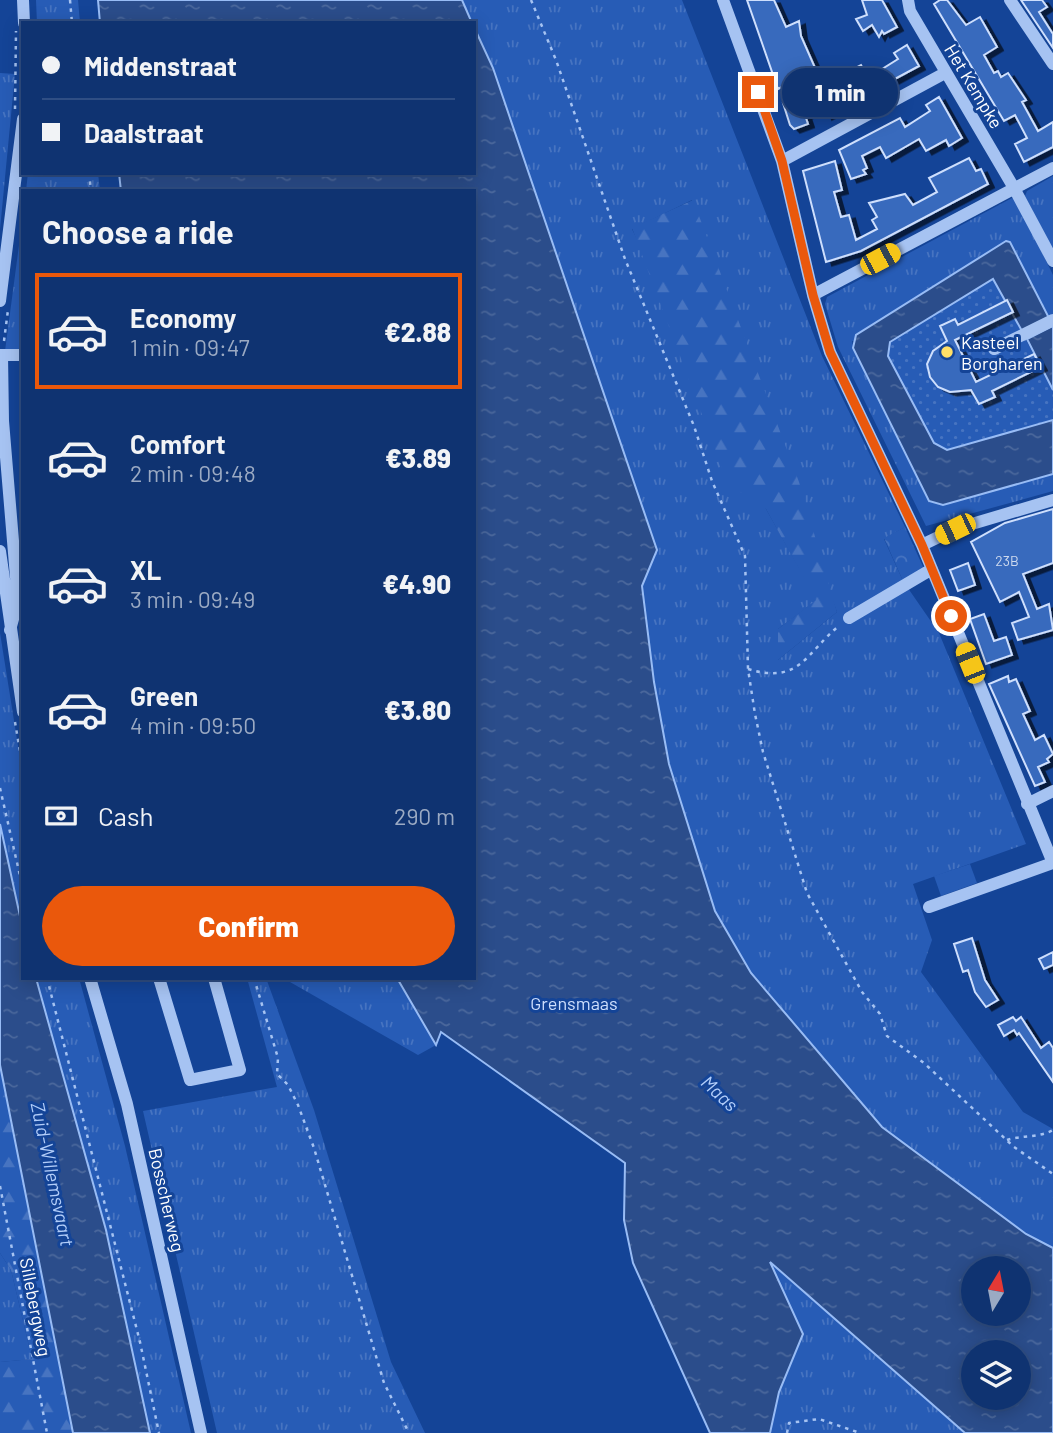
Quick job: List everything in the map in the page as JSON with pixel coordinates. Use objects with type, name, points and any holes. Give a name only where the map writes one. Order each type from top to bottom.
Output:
[{"type":"street","points":[[23,0],[24,21]]},
{"type":"street","points":[[723,0],[782,161],[813,295],[830,352],[922,545],[1053,863],[929,907]]},
{"type":"street","name":"Het Kempke","points":[[908,0],[910,11],[1014,188],[1053,261]]},
{"type":"street","points":[[1010,0],[1053,64]]},
{"type":"street","points":[[782,161],[945,73]]},
{"type":"street","points":[[0,301],[21,135]]},
{"type":"street","points":[[813,295],[1053,168]]},
{"type":"street","points":[[994,349],[1052,321]]},
{"type":"street","points":[[10,630],[18,601],[3,421],[1,355],[21,355]]},
{"type":"street","points":[[922,545],[955,529],[1053,500]]},
{"type":"street","points":[[0,551],[21,699]]},
{"type":"street","points":[[849,618],[932,569]]},
{"type":"street","points":[[1027,804],[1053,791]]},
{"type":"street","name":"Bosscherweg","points":[[90,980],[127,1104],[201,1433]]},
{"type":"street","points":[[160,980],[190,1080],[240,1070],[215,980]]},
{"type":"path","points":[[70,0],[72,21]]},
{"type":"path","points":[[531,0],[556,60],[625,258],[694,426],[712,481],[745,556],[748,669],[763,752],[802,880],[838,952],[862,992],[880,1014],[887,1036],[925,1063],[1007,1140],[1053,1174]]},
{"type":"path","points":[[748,669],[770,676],[789,671],[811,656],[829,634],[849,618]]},
{"type":"path","points":[[0,789],[21,880]]},
{"type":"path","points":[[48,980],[133,1314],[159,1433]]},
{"type":"path","points":[[255,980],[278,1058],[277,1074],[288,1085],[314,1148],[384,1384],[409,1433]]},
{"type":"path","points":[[1007,1140],[1020,1135],[1045,1135],[1053,1130]]},
{"type":"path","name":"Sillebergweg","points":[[0,1186],[47,1433]]},
{"type":"path","points":[[787,1433],[789,1423],[818,1419],[860,1433]]},
{"type":"green space","points":[[36,0],[78,0],[80,21],[37,21]]},
{"type":"green space","points":[[462,0],[682,0],[822,356],[905,527],[884,539],[903,581],[939,633],[1026,844],[913,884],[932,940],[921,972],[1023,1112],[1053,1129],[1053,1248],[1026,1234],[882,1127],[751,973],[715,911],[669,764],[654,682],[642,586],[656,550],[493,68],[476,31],[476,21],[472,21]],"holes":[[[692,200],[837,612],[778,660],[778,629],[817,600],[766,509],[632,229]]]},
{"type":"green space","points":[[0,73],[15,74],[0,229]]},
{"type":"green space","points":[[28,175],[98,175],[100,189],[26,189]]},
{"type":"green space","points":[[1053,176],[1053,250],[1025,196],[1027,191]]},
{"type":"green space","points":[[1012,198],[1016,199],[1053,275],[1053,326],[852,341],[853,348],[929,501],[943,505],[1053,474],[1053,491],[926,526],[838,347],[825,304],[827,297]]},
{"type":"green space","points":[[693,200],[799,482],[837,612],[778,660],[778,629],[816,600],[766,509],[728,484],[632,228]]},
{"type":"green space","points":[[21,230],[21,351],[5,351]]},
{"type":"green space","points":[[993,279],[1053,390],[1053,420],[947,450],[934,443],[888,356],[890,342]]},
{"type":"green space","points":[[905,527],[924,569],[903,581],[884,538]]},
{"type":"green space","points":[[0,633],[21,764],[21,921],[0,824]]},
{"type":"green space","points":[[970,864],[977,883],[941,896],[934,876]]},
{"type":"green space","points":[[37,980],[80,980],[125,1146],[191,1433],[150,1433],[106,1230]]},
{"type":"green space","points":[[248,980],[267,980],[314,1110],[391,1362],[425,1433],[217,1433],[143,1111],[277,1087]]},
{"type":"green space","points":[[287,980],[398,980],[436,1045],[418,1055]]},
{"type":"green space","points":[[0,1065],[73,1433],[0,1433],[0,1362],[32,1359],[11,1270],[0,1253]]},
{"type":"green space","points":[[0,1253],[11,1270],[32,1359],[0,1362]]},
{"type":"green space","points":[[768,1260],[965,1433],[770,1433],[779,1392],[803,1334]]},
{"type":"water","points":[[98,0],[462,0],[471,21],[100,21]]},
{"type":"water","name":"Maas","points":[[476,31],[493,68],[657,550],[642,586],[654,682],[669,764],[715,911],[751,973],[882,1127],[1026,1234],[1053,1248],[1053,1433],[965,1433],[770,1262],[803,1334],[779,1392],[770,1433],[710,1433],[633,1263],[624,1220],[625,1163],[441,1032],[436,1045],[398,980],[476,980],[476,189],[121,189],[119,175],[476,175]]},
{"type":"water","points":[[1006,241],[1010,242],[1049,318],[1022,331],[993,279],[890,342],[888,356],[934,443],[947,450],[1053,420],[1053,474],[943,505],[929,501],[853,348],[856,335]]},
{"type":"water","points":[[1053,326],[1053,390],[1027,339]]},
{"type":"water","name":"Zuid-Willemsvaart","points":[[0,824],[21,921],[21,980],[37,980],[106,1230],[150,1433],[73,1433],[0,1065]]},
{"type":"building","points":[[747,0],[774,0],[786,27],[799,21],[801,36],[816,70],[778,89]]},
{"type":"building","points":[[862,0],[882,0],[897,27],[884,34],[882,31],[879,37],[872,25],[863,31],[856,19],[867,15]]},
{"type":"building","points":[[947,0],[966,25],[980,17],[997,47],[984,55],[994,73],[998,71],[1001,77],[1008,73],[1026,100],[1022,102],[1038,131],[1053,122],[1053,147],[1024,162],[1015,144],[1027,138],[1015,115],[1004,121],[934,4]]},
{"type":"building","points":[[1021,0],[1042,0],[1047,7],[1039,12],[1053,34],[1053,48]]},
{"type":"building","points":[[907,45],[919,66],[826,116],[823,109],[805,115],[808,124],[794,129],[790,125],[783,103],[835,86],[832,80],[861,65],[867,76],[874,74],[898,59],[894,53]]},
{"type":"building","points":[[939,97],[962,138],[949,146],[946,140],[926,151],[919,139],[886,158],[880,147],[862,156],[867,168],[863,170],[866,174],[851,179],[839,150],[900,118],[905,127],[930,111],[926,105]]},
{"type":"building","points":[[969,158],[976,171],[981,169],[988,184],[861,251],[826,262],[803,171],[835,161],[842,190],[834,192],[841,217],[849,215],[856,240],[877,229],[872,220],[877,217],[869,203],[905,194],[913,205],[937,192],[929,178]]},
{"type":"building","name":"Kasteel Borgharen","points":[[1007,300],[1013,312],[955,340],[976,382],[1034,354],[1041,367],[992,391],[995,397],[979,404],[971,390],[950,392],[938,387],[930,377],[927,364],[933,351],[947,341],[940,326],[955,319],[958,325]]},
{"type":"building","points":[[1053,509],[1053,563],[1023,574],[1037,609],[1049,604],[1053,630],[1018,640],[1012,623],[1029,617],[1019,592],[1000,602],[971,542],[1005,523]]},
{"type":"building","points":[[968,563],[975,585],[958,591],[950,570]]},
{"type":"building","points":[[984,614],[994,641],[1006,637],[1012,655],[986,664],[970,619]]},
{"type":"building","points":[[1008,676],[1009,682],[1016,679],[1030,711],[1023,714],[1035,740],[1044,735],[1053,754],[1047,759],[1049,762],[1038,767],[1045,782],[1035,786],[989,684]]},
{"type":"building","points":[[972,938],[985,980],[998,1000],[986,1007],[975,992],[968,970],[963,972],[954,944]]},
{"type":"building","points":[[1053,952],[1053,965],[1044,969],[1039,959]]},
{"type":"building","points":[[1013,1017],[1016,1021],[1021,1017],[1041,1048],[1049,1042],[1053,1048],[1053,1082],[1019,1033],[1017,1035],[1014,1030],[1004,1036],[998,1025]]},
{"type":"place","name":"Kasteel Borgharen","points":[[947,352]]},
{"type":"route","points":[[758,92],[782,161],[813,295],[830,352],[922,545],[951,616]]},
{"type":"park label","name":"Grensmaas","points":[[574,1003]]}]
